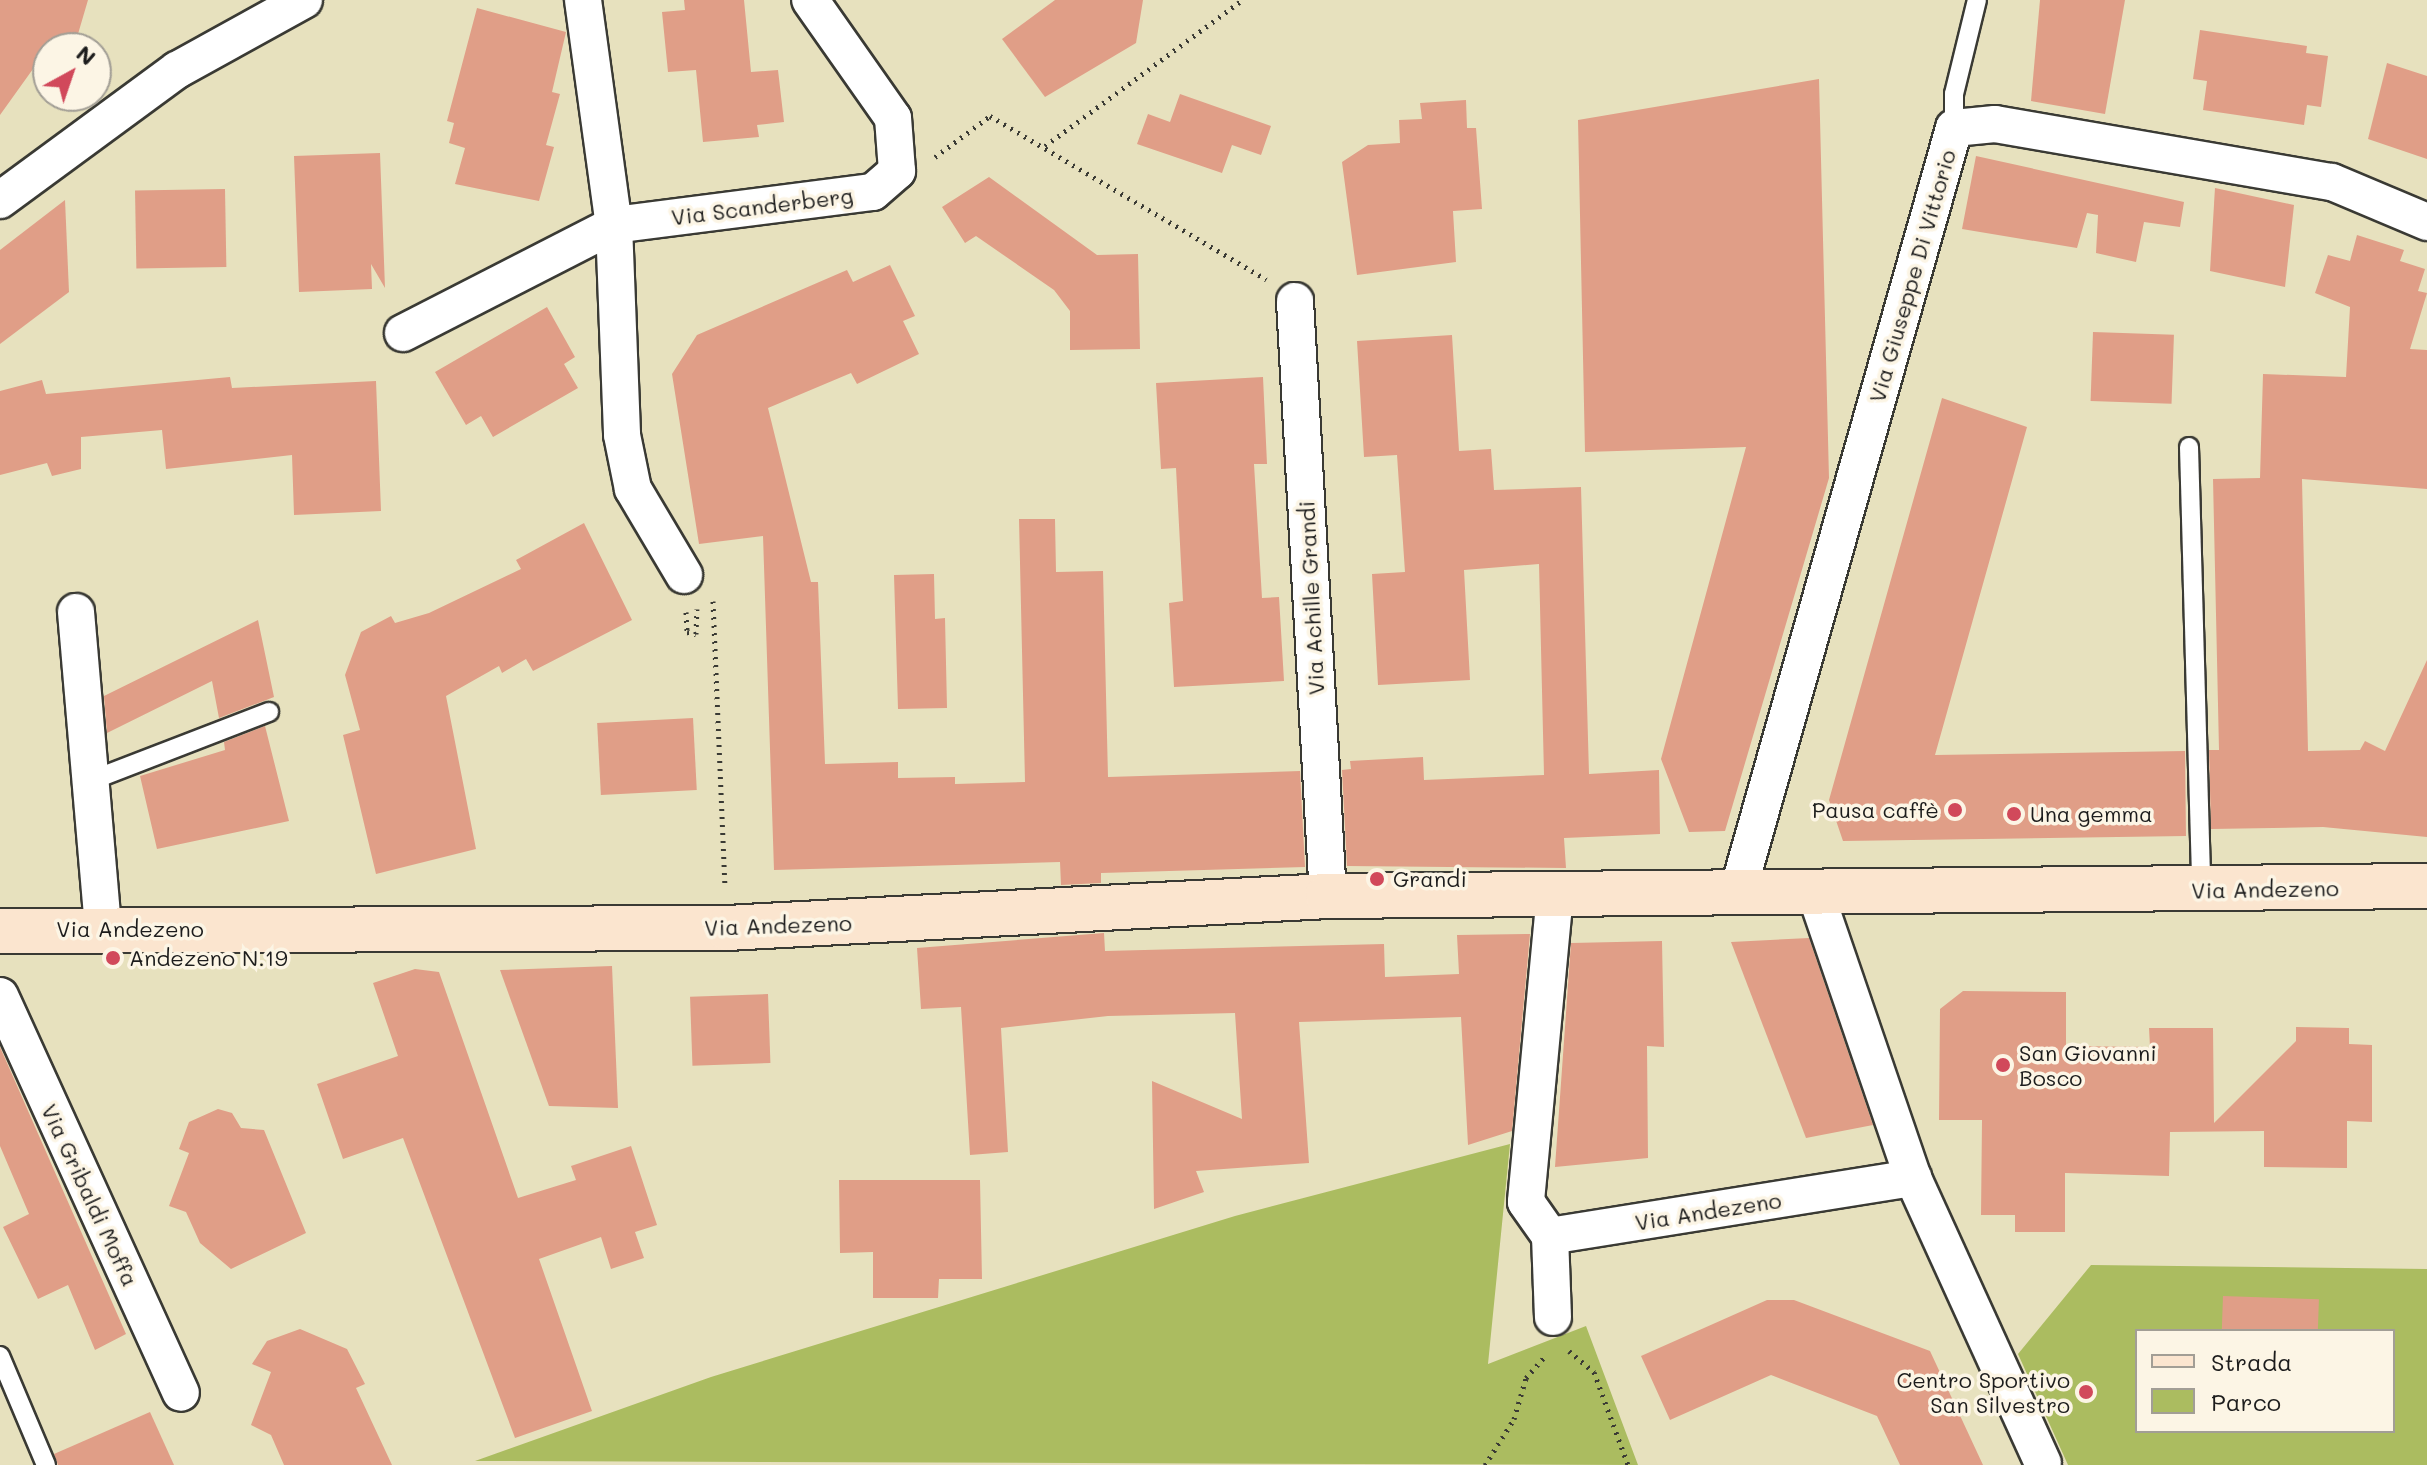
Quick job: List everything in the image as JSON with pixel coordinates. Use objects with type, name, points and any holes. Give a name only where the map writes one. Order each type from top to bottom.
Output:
[{"type":"main road","name":"Via Andezeno","points":[[0,931],[103,928],[727,928],[1328,896],[1738,891],[2201,891],[2427,886]]},
{"type":"street","points":[[0,200],[177,70],[304,0]]},
{"type":"street","points":[[583,0],[614,225],[622,435],[633,489],[684,575]]},
{"type":"street","points":[[810,0],[893,118],[897,171]]},
{"type":"street","name":"Via Giuseppe Di Vittorio","points":[[1738,891],[1954,128],[1995,124],[2332,182],[2427,222]]},
{"type":"street","name":"Via Scanderberg","points":[[403,333],[614,225],[873,192],[897,171]]},
{"type":"street","name":"Via Achille Grandi","points":[[1295,301],[1328,896]]},
{"type":"street","points":[[76,612],[103,928]]},
{"type":"street","points":[[1815,891],[1913,1178],[2043,1463]]},
{"type":"street","points":[[1553,1317],[1550,1236],[1526,1202],[1555,894]]},
{"type":"street","name":"Via Gribaldi Moffa","points":[[0,996],[181,1393]]},
{"type":"street","name":"Via Andezeno","points":[[1550,1236],[1913,1178]]},
{"type":"lane","points":[[1954,128],[1954,94],[1977,0]]},
{"type":"lane","points":[[2189,447],[2201,891]]},
{"type":"lane","points":[[90,781],[269,712]]},
{"type":"lane","points":[[0,1356],[46,1465]]},
{"type":"path","points":[[1045,146],[1242,0]]},
{"type":"path","points":[[897,171],[922,167],[990,116],[1240,259],[1295,301]]},
{"type":"path","points":[[684,575],[687,632],[696,634],[698,594],[713,593],[727,928]]},
{"type":"path","points":[[1485,1465],[1514,1419],[1526,1378],[1555,1350],[1576,1351],[1594,1372],[1628,1465]]},
{"type":"green space","points":[[1510,1144],[1488,1364],[1586,1326],[1638,1465],[475,1461],[711,1377],[1235,1216]]},
{"type":"green space","name":"Centro Sportivo San Silvestro","points":[[2091,1265],[2427,1269],[2427,1465],[2068,1465],[2018,1354]]},
{"type":"building","points":[[0,0],[88,0],[79,32],[32,32],[32,70],[0,115]]},
{"type":"building","points":[[684,0],[744,0],[751,72],[778,70],[784,122],[757,125],[759,137],[703,142],[696,70],[668,72],[662,12],[685,10]]},
{"type":"building","points":[[1055,0],[1143,0],[1136,43],[1045,97],[1002,39]]},
{"type":"building","points":[[2040,0],[2125,0],[2105,114],[2031,101]]},
{"type":"building","points":[[477,8],[566,32],[552,92],[560,94],[546,145],[554,147],[539,201],[455,184],[465,148],[449,143],[454,123],[447,121]]},
{"type":"building","points":[[2200,30],[2307,46],[2306,53],[2328,56],[2321,107],[2307,105],[2304,125],[2203,110],[2207,81],[2193,79]]},
{"type":"building","points":[[2387,63],[2427,76],[2427,159],[2368,139]]},
{"type":"building","points":[[1819,79],[1829,478],[1725,831],[1689,832],[1661,759],[1746,447],[1585,452],[1578,120]]},
{"type":"building","points":[[1180,94],[1271,126],[1261,155],[1232,145],[1222,173],[1137,144],[1148,114],[1170,122]]},
{"type":"building","points":[[1466,100],[1467,128],[1476,128],[1482,209],[1453,211],[1456,262],[1357,275],[1342,162],[1368,145],[1400,143],[1399,120],[1422,119],[1420,103]]},
{"type":"building","points":[[380,153],[385,288],[371,264],[372,289],[299,292],[294,156]]},
{"type":"building","points":[[1976,156],[2184,202],[2180,227],[2144,222],[2136,262],[2096,253],[2098,215],[2087,213],[2077,248],[1962,229]]},
{"type":"building","points":[[989,177],[1097,255],[1138,254],[1140,349],[1070,350],[1070,311],[1054,290],[976,236],[965,243],[942,207]]},
{"type":"building","points":[[2215,188],[2294,205],[2285,287],[2210,271]]},
{"type":"building","points":[[225,189],[226,267],[136,269],[135,191]]},
{"type":"building","points":[[65,200],[69,292],[0,344],[0,250]]},
{"type":"building","points":[[2357,235],[2404,250],[2400,261],[2425,269],[2418,291],[2427,293],[2410,349],[2427,350],[2427,489],[2302,479],[2308,751],[2360,750],[2365,741],[2385,751],[2427,660],[2427,837],[2323,827],[2211,829],[2209,750],[2219,750],[2213,479],[2260,478],[2263,374],[2346,377],[2350,307],[2315,293],[2328,255],[2350,261]]},
{"type":"building","points":[[890,265],[915,316],[903,321],[919,354],[857,384],[851,373],[768,408],[811,582],[818,582],[825,764],[898,762],[898,778],[955,777],[955,784],[1025,782],[1019,519],[1055,519],[1056,572],[1103,571],[1108,777],[1300,771],[1305,867],[1101,873],[1101,883],[1061,885],[1060,862],[774,870],[763,536],[699,544],[672,374],[697,335],[847,270],[853,282]]},
{"type":"building","points":[[547,307],[575,357],[564,364],[578,388],[493,437],[481,416],[466,425],[435,372]]},
{"type":"building","points":[[2093,332],[2174,335],[2172,404],[2091,401]]},
{"type":"building","points":[[1452,335],[1459,451],[1491,449],[1494,490],[1581,487],[1589,774],[1659,770],[1660,834],[1564,838],[1566,868],[1347,866],[1342,770],[1351,769],[1350,761],[1423,757],[1424,780],[1544,775],[1539,564],[1464,570],[1470,680],[1378,685],[1372,574],[1405,572],[1397,455],[1364,457],[1357,341]]},
{"type":"building","points":[[230,377],[232,388],[376,381],[381,511],[294,515],[292,455],[166,469],[162,430],[81,437],[81,469],[52,476],[47,463],[0,475],[0,391],[42,380],[46,394]]},
{"type":"building","points":[[1263,377],[1267,464],[1254,464],[1262,598],[1279,597],[1284,681],[1174,687],[1169,603],[1183,601],[1176,468],[1161,469],[1156,383]]},
{"type":"building","points":[[1942,398],[2027,427],[1935,755],[2185,751],[2186,836],[1843,841],[1829,800]]},
{"type":"building","points":[[584,523],[632,620],[533,671],[526,659],[502,673],[499,666],[446,696],[476,849],[376,874],[343,735],[360,730],[345,675],[361,632],[391,616],[395,623],[429,613],[521,569],[516,560]]},
{"type":"building","points":[[934,574],[935,619],[945,618],[947,708],[898,709],[894,575]]},
{"type":"building","points":[[258,620],[274,697],[219,718],[212,681],[107,733],[104,696]]},
{"type":"building","points":[[693,718],[697,790],[601,795],[597,723]]},
{"type":"building","points":[[265,726],[289,821],[157,849],[140,776],[225,750],[224,742]]},
{"type":"building","points":[[1104,933],[1105,951],[1384,944],[1385,977],[1459,974],[1457,935],[1530,934],[1512,1131],[1468,1145],[1461,1017],[1299,1022],[1309,1163],[1196,1171],[1204,1192],[1154,1209],[1152,1081],[1242,1119],[1235,1013],[1108,1016],[1001,1028],[1008,1152],[970,1155],[961,1007],[921,1009],[917,948]]},
{"type":"building","points":[[1809,938],[1873,1125],[1806,1138],[1731,942]]},
{"type":"building","points":[[1662,941],[1664,1047],[1647,1046],[1648,1158],[1555,1167],[1571,943]]},
{"type":"building","points":[[612,966],[618,1108],[549,1106],[500,970]]},
{"type":"building","points":[[415,969],[439,972],[518,1198],[576,1180],[571,1166],[631,1146],[657,1225],[635,1232],[644,1258],[611,1269],[601,1237],[539,1259],[592,1411],[515,1438],[403,1138],[343,1159],[317,1084],[398,1056],[373,983]]},
{"type":"building","points":[[1963,991],[2066,992],[2066,1046],[2150,1047],[2149,1028],[2213,1028],[2214,1123],[2296,1041],[2296,1027],[2349,1028],[2349,1044],[2372,1045],[2372,1122],[2347,1121],[2347,1168],[2264,1167],[2264,1131],[2170,1132],[2169,1176],[2065,1173],[2065,1232],[2015,1232],[2015,1215],[1981,1215],[1982,1120],[1939,1120],[1940,1009]]},
{"type":"building","points":[[768,994],[770,1063],[692,1066],[690,997]]},
{"type":"building","points":[[0,1047],[126,1334],[95,1350],[68,1285],[38,1299],[3,1227],[29,1214],[0,1146]]},
{"type":"building","points":[[218,1109],[232,1113],[241,1128],[264,1130],[306,1233],[231,1269],[200,1243],[186,1212],[169,1206],[189,1153],[179,1149],[189,1122]]},
{"type":"building","points":[[839,1180],[980,1180],[982,1279],[939,1279],[938,1298],[873,1298],[873,1252],[840,1253]]},
{"type":"building","points":[[2223,1296],[2319,1299],[2318,1329],[2222,1329]]},
{"type":"building","points":[[1767,1300],[1794,1300],[1930,1351],[1983,1465],[1900,1465],[1877,1416],[1771,1375],[1670,1420],[1641,1356]]},
{"type":"building","points":[[300,1329],[347,1349],[365,1384],[356,1388],[392,1465],[284,1465],[271,1435],[251,1425],[271,1372],[252,1364],[267,1341]]},
{"type":"building","points":[[150,1412],[174,1465],[58,1465],[54,1454]]},
{"type":"place","name":"Pausa caffè","points":[[1955,810]]},
{"type":"place","name":"Una gemma","points":[[2014,814]]},
{"type":"place","name":"Grandi","points":[[1377,879]]},
{"type":"place","name":"Andezeno N.19","points":[[113,958]]},
{"type":"place","name":"San Giovanni Bosco","points":[[2003,1065]]},
{"type":"place","name":"Centro Sportivo San Silvestro","points":[[2086,1392]]}]
